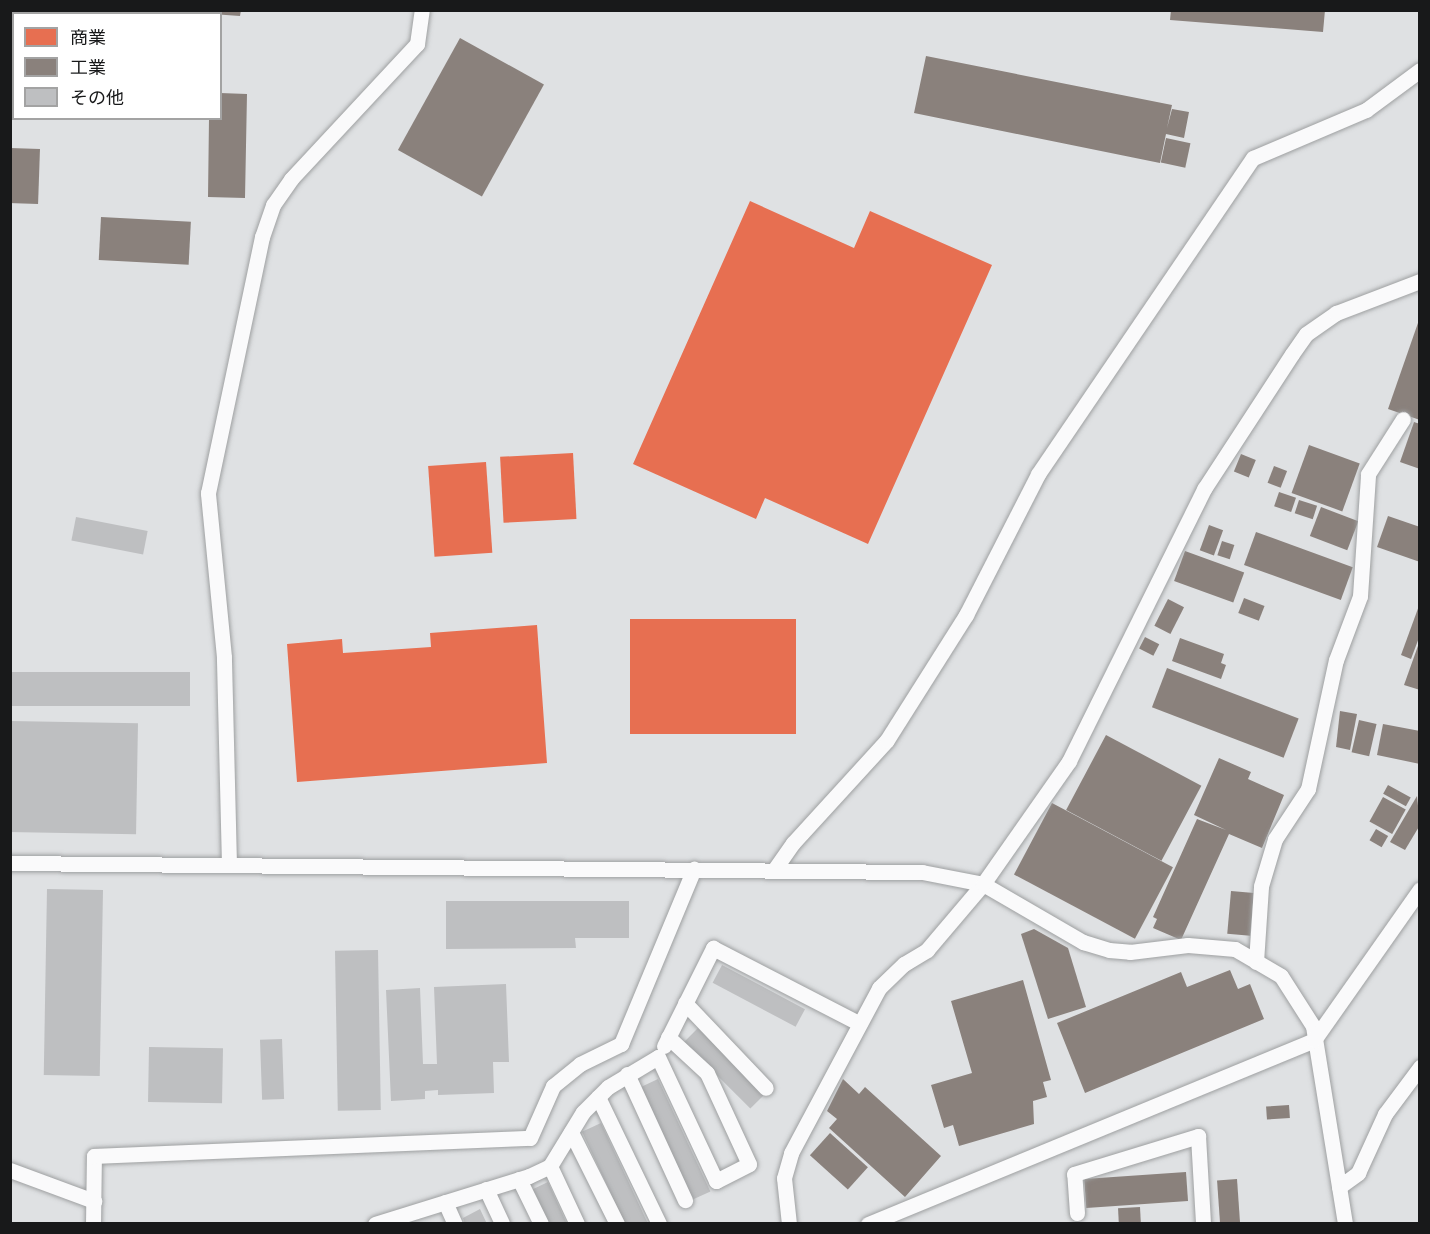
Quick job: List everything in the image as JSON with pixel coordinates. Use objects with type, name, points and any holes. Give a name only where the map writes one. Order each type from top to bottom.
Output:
[{"type":"street","points":[[229,865],[224,657],[208,493],[262,237],[273,205],[291,179],[417,44],[422,10]]},
{"type":"street","points":[[774,870],[793,843],[887,740],[966,615],[1038,474],[1253,158],[1366,110],[1419,70]]},
{"type":"street","points":[[789,1224],[784,1178],[791,1153],[879,988],[904,964],[927,950],[983,884],[1069,761],[1204,489],[1292,354],[1306,334],[1336,313],[1419,281]]},
{"type":"street","points":[[1256,962],[1261,886],[1275,839],[1308,789],[1336,660],[1360,596],[1368,474],[1403,419]]},
{"type":"street","points":[[10,863],[922,872],[983,884],[1083,942],[1130,952],[1209,946],[1235,949],[1281,976],[1300,1001],[1312,1026],[1345,1224]]},
{"type":"street","points":[[93,1224],[94,1156],[530,1138],[553,1086],[580,1064],[621,1044],[694,869]]},
{"type":"street","points":[[868,1224],[1314,1040],[1419,889]]},
{"type":"street","points":[[375,1224],[416,1217],[445,1202],[519,1179],[550,1166],[571,1132],[598,1097],[627,1074],[658,1057],[713,948],[860,1024]]},
{"type":"street","points":[[685,1003],[766,1088]]},
{"type":"street","points":[[658,1057],[716,1180],[749,1164],[707,1073],[668,1037]]},
{"type":"street","points":[[1339,1187],[1358,1173],[1385,1114],[1419,1068]]},
{"type":"street","points":[[627,1074],[685,1200]]},
{"type":"street","points":[[598,1097],[659,1224]]},
{"type":"street","points":[[571,1132],[617,1224]]},
{"type":"street","points":[[1077,1213],[1074,1174],[1198,1136],[1203,1224]]},
{"type":"street","points":[[550,1166],[577,1224]]},
{"type":"street","points":[[10,1170],[94,1201]]},
{"type":"street","points":[[519,1179],[541,1224]]},
{"type":"street","points":[[486,1189],[502,1224]]},
{"type":"street","points":[[445,1202],[455,1224]]},
{"type":"building: 商業","points":[[750,201],[854,248],[870,211],[992,265],[868,544],[765,498],[756,519],[633,464]]},
{"type":"building: 商業","points":[[573,453],[576,519],[504,523],[500,457]]},
{"type":"building: 商業","points":[[486,462],[492,553],[434,557],[428,466]]},
{"type":"building: 商業","points":[[630,619],[796,619],[796,734],[630,734]]},
{"type":"building: 商業","points":[[537,625],[547,763],[297,782],[287,644],[342,639],[343,653],[431,647],[430,633]]},
{"type":"building: 工業","points":[[10,10],[70,10],[12,12],[12,61]]},
{"type":"building: 工業","points":[[156,10],[241,10],[240,16],[222,15],[222,12]]},
{"type":"building: 工業","points":[[1171,10],[1325,10],[1323,32],[1170,20]]},
{"type":"building: 工業","points":[[460,38],[544,85],[482,196],[398,150]]},
{"type":"building: 工業","points":[[926,56],[1172,105],[1167,128],[1172,109],[1189,112],[1184,138],[1166,134],[1160,163],[914,113]]},
{"type":"building: 工業","points":[[222,93],[247,94],[245,198],[208,197],[209,120],[222,120]]},
{"type":"building: 工業","points":[[1166,138],[1190,143],[1185,168],[1161,162]]},
{"type":"building: 工業","points":[[10,148],[40,149],[38,204],[10,203]]},
{"type":"building: 工業","points":[[101,217],[191,222],[189,265],[99,260]]},
{"type":"building: 工業","points":[[1420,320],[1420,420],[1388,409]]},
{"type":"building: 工業","points":[[1414,422],[1420,424],[1420,469],[1400,462]]},
{"type":"building: 工業","points":[[1309,445],[1360,463],[1342,511],[1292,493]]},
{"type":"building: 工業","points":[[1241,454],[1256,460],[1249,478],[1234,472]]},
{"type":"building: 工業","points":[[1274,466],[1287,471],[1281,488],[1268,483]]},
{"type":"building: 工業","points":[[1279,492],[1296,498],[1291,512],[1274,506]]},
{"type":"building: 工業","points":[[1299,500],[1317,506],[1313,519],[1295,513]]},
{"type":"building: 工業","points":[[1321,507],[1358,521],[1347,550],[1310,536]]},
{"type":"building: 工業","points":[[1388,516],[1420,527],[1420,562],[1377,547]]},
{"type":"building: 工業","points":[[1209,525],[1223,530],[1214,556],[1200,550]]},
{"type":"building: 工業","points":[[1256,532],[1353,567],[1341,600],[1244,565]]},
{"type":"building: 工業","points":[[1222,541],[1234,545],[1230,559],[1217,555]]},
{"type":"building: 工業","points":[[1185,551],[1244,573],[1233,603],[1174,581]]},
{"type":"building: 工業","points":[[1244,598],[1265,606],[1259,621],[1238,613]]},
{"type":"building: 工業","points":[[1168,599],[1184,607],[1170,634],[1154,626]]},
{"type":"building: 工業","points":[[1420,603],[1420,635],[1411,659],[1401,655]]},
{"type":"building: 工業","points":[[1145,637],[1159,644],[1153,656],[1139,649]]},
{"type":"building: 工業","points":[[1180,638],[1224,654],[1221,663],[1226,665],[1221,679],[1172,661]]},
{"type":"building: 工業","points":[[1420,643],[1420,690],[1404,685]]},
{"type":"building: 工業","points":[[1167,668],[1299,719],[1284,758],[1152,707]]},
{"type":"building: 工業","points":[[1340,711],[1357,714],[1350,750],[1336,747]]},
{"type":"building: 工業","points":[[1359,720],[1377,724],[1369,756],[1352,752]]},
{"type":"building: 工業","points":[[1383,724],[1420,731],[1420,764],[1377,755]]},
{"type":"building: 工業","points":[[1106,735],[1201,786],[1161,861],[1066,810]]},
{"type":"building: 工業","points":[[1219,758],[1251,772],[1248,779],[1284,795],[1262,848],[1229,834],[1181,940],[1153,928],[1157,919],[1153,917],[1197,819],[1226,830],[1194,815]]},
{"type":"building: 工業","points":[[1388,785],[1411,798],[1406,806],[1383,794]]},
{"type":"building: 工業","points":[[1417,796],[1420,825],[1405,850],[1390,842]]},
{"type":"building: 工業","points":[[1383,797],[1406,810],[1392,834],[1369,821]]},
{"type":"building: 工業","points":[[1052,803],[1173,867],[1135,939],[1014,875]]},
{"type":"building: 工業","points":[[1376,829],[1388,836],[1382,847],[1370,840]]},
{"type":"building: 工業","points":[[1231,891],[1254,893],[1250,936],[1227,934]]},
{"type":"building: 工業","points":[[1034,929],[1068,948],[1086,1007],[1048,1019],[1021,934]]},
{"type":"building: 工業","points":[[1230,970],[1238,989],[1250,984],[1264,1019],[1085,1093],[1057,1023],[1181,972],[1187,987]]},
{"type":"building: 工業","points":[[1023,980],[1051,1080],[1043,1082],[1047,1097],[1033,1101],[1034,1124],[959,1146],[953,1125],[944,1128],[931,1085],[972,1073],[951,1001]]},
{"type":"building: 工業","points":[[843,1079],[859,1094],[865,1087],[941,1156],[905,1197],[829,1128],[837,1119],[827,1111]]},
{"type":"building: 工業","points":[[1289,1105],[1290,1118],[1267,1120],[1266,1107]]},
{"type":"building: 工業","points":[[830,1133],[868,1167],[848,1189],[810,1155]]},
{"type":"building: 工業","points":[[1186,1172],[1188,1201],[1086,1208],[1084,1179]]},
{"type":"building: 工業","points":[[1237,1179],[1240,1224],[1220,1224],[1217,1180]]},
{"type":"building: 工業","points":[[1140,1207],[1141,1224],[1119,1224],[1118,1208]]},
{"type":"building: その他","points":[[76,517],[148,531],[143,554],[71,541]]},
{"type":"building: その他","points":[[10,672],[190,672],[190,706],[10,706]]},
{"type":"building: その他","points":[[10,721],[138,723],[136,834],[10,832]]},
{"type":"building: その他","points":[[47,889],[103,890],[100,1076],[44,1075]]},
{"type":"building: その他","points":[[446,901],[629,901],[629,938],[575,938],[576,948],[446,949]]},
{"type":"building: その他","points":[[378,950],[381,1110],[338,1111],[335,951]]},
{"type":"building: その他","points":[[722,965],[805,1009],[796,1027],[713,983]]},
{"type":"building: その他","points":[[506,984],[509,1062],[493,1062],[494,1093],[438,1095],[438,1090],[425,1091],[425,1099],[391,1101],[386,990],[420,988],[423,1064],[437,1064],[434,987]]},
{"type":"building: その他","points":[[698,1028],[764,1094],[750,1109],[684,1042]]},
{"type":"building: その他","points":[[282,1039],[284,1099],[262,1100],[260,1040]]},
{"type":"building: その他","points":[[149,1047],[223,1048],[222,1103],[148,1102]]},
{"type":"building: その他","points":[[658,1079],[710,1191],[692,1200],[640,1087]]},
{"type":"building: その他","points":[[601,1123],[648,1224],[625,1224],[582,1132]]},
{"type":"building: その他","points":[[548,1182],[567,1224],[545,1224],[529,1191]]},
{"type":"building: その他","points":[[480,1209],[487,1224],[465,1224],[463,1218]]}]
